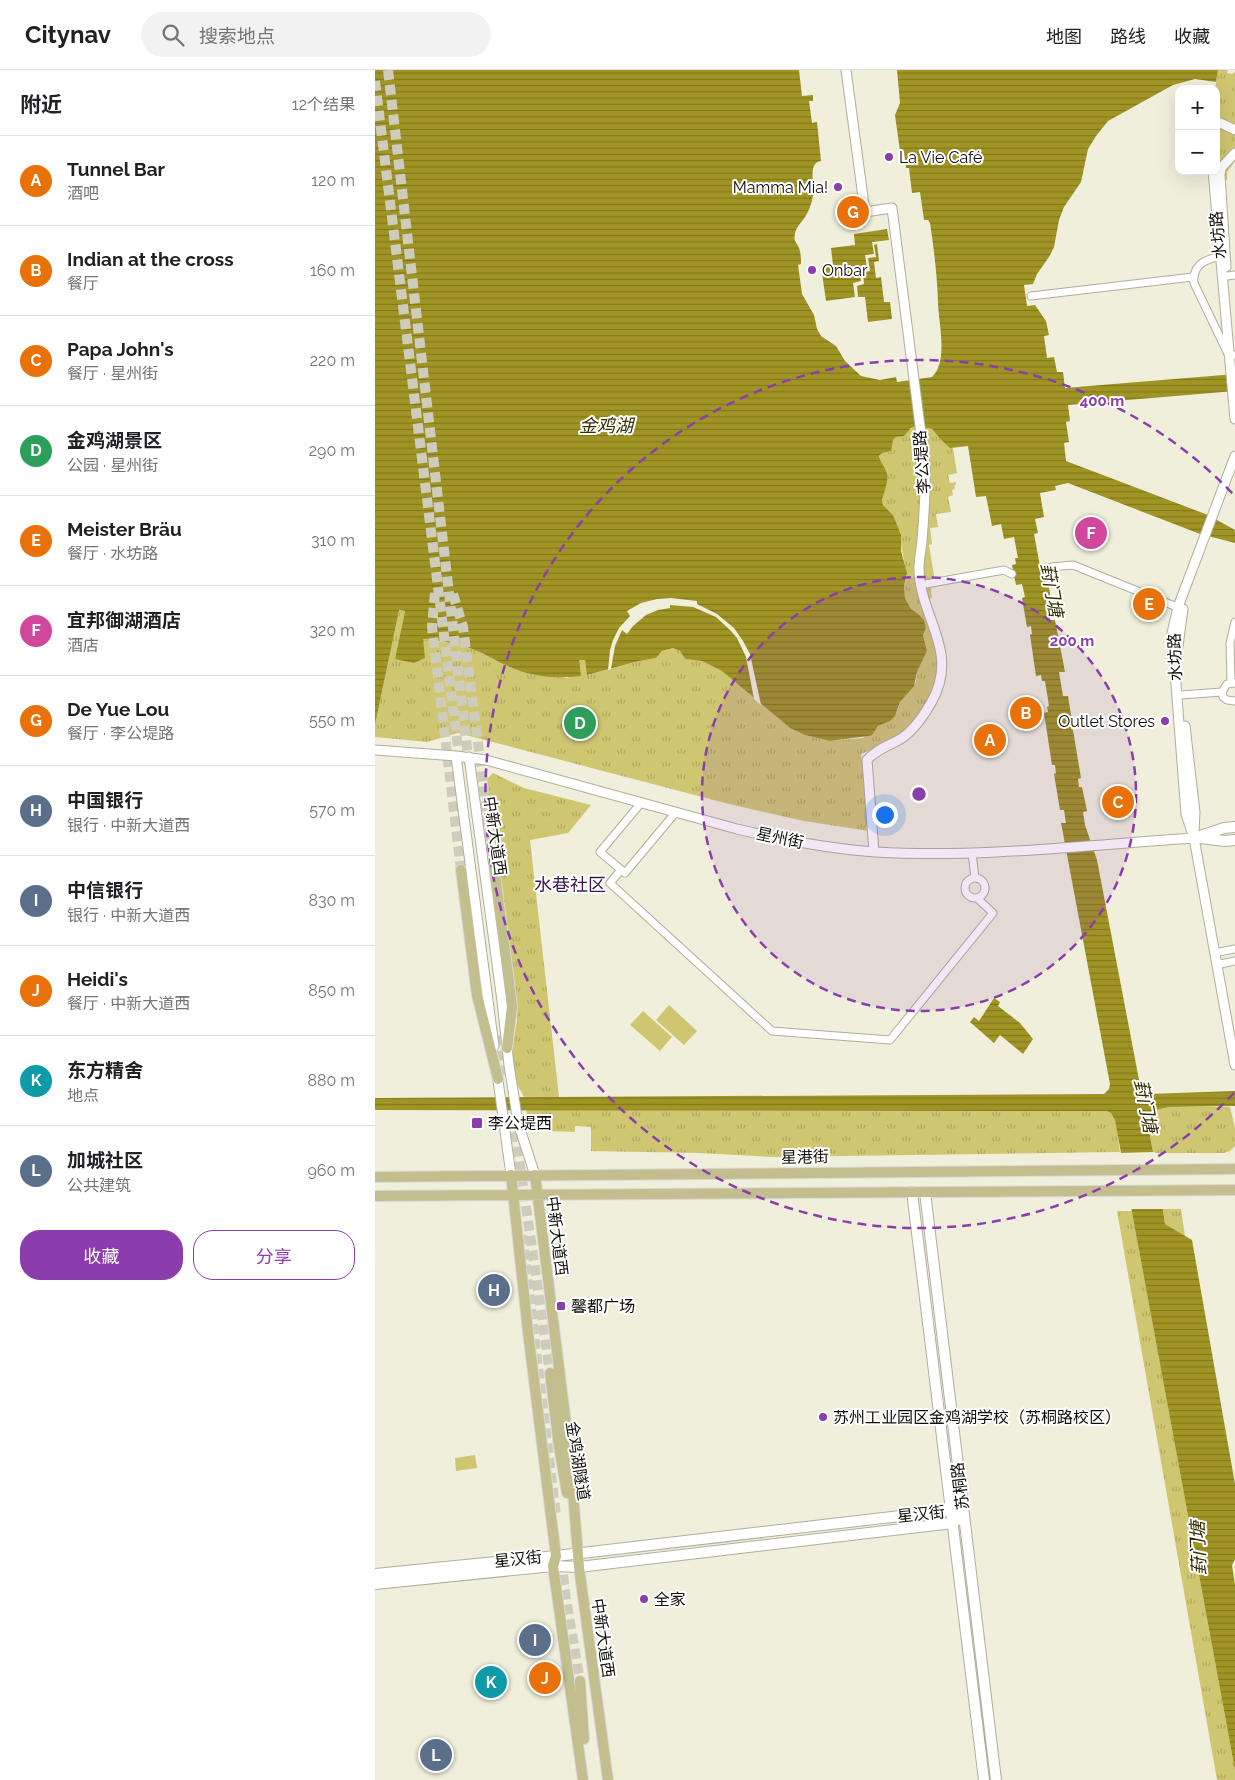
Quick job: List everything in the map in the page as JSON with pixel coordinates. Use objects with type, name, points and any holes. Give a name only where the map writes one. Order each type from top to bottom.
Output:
[{"type":"main road","name":"星州街","points":[[1194,838],[1224,828],[1235,827]]},
{"type":"main road","name":"星州街","points":[[1194,838],[1235,840]]},
{"type":"main road","points":[[494,867],[512,1006],[507,1048]]},
{"type":"main road","points":[[461,870],[477,995],[498,1079]]},
{"type":"main road","name":"星港街","points":[[375,1177],[1235,1169]]},
{"type":"main road","name":"中新大道西","points":[[511,1175],[555,1561],[585,1780]]},
{"type":"main road","name":"中新大道西","points":[[535,1175],[570,1456],[579,1567],[608,1780]]},
{"type":"main road","points":[[375,1196],[1235,1190]]},
{"type":"main road","name":"苏桐路","points":[[912,1192],[984,1780]]},
{"type":"main road","name":"苏桐路","points":[[925,1192],[996,1780]]},
{"type":"main road","points":[[915,1214],[927,1212]]},
{"type":"main road","name":"金鸡湖隧道","points":[[550,1373],[559,1447],[578,1553]]},
{"type":"main road","points":[[937,1392],[949,1390]]},
{"type":"main road","name":"星汉街","points":[[375,1584],[555,1561],[578,1553],[952,1510],[964,1515]]},
{"type":"main road","name":"星汉街","points":[[375,1574],[555,1561],[579,1567],[953,1523],[964,1515]]},
{"type":"main road","points":[[795,1528],[797,1541]]},
{"type":"main road","points":[[969,1653],[981,1652]]},
{"type":"main road","points":[[580,1680],[585,1780]]},
{"type":"street","name":"李公堤路","points":[[846,70],[865,212],[892,208],[922,442],[926,491],[919,567],[920,585],[938,637],[941,657],[941,676],[931,703],[917,723],[903,737],[872,754],[867,760],[874,852]]},
{"type":"street","points":[[1220,123],[1235,130]]},
{"type":"street","name":"水坊路","points":[[1235,152],[1221,168],[1220,175],[1223,257],[1231,275],[1233,357],[1231,372],[1235,419]]},
{"type":"street","name":"水坊路","points":[[1213,175],[1233,357]]},
{"type":"street","points":[[1223,257],[1207,259],[1202,262],[1194,271],[1193,277],[1194,283],[1233,357]]},
{"type":"street","points":[[1031,296],[1193,277]]},
{"type":"street","name":"水坊路","points":[[1217,514],[1235,456]]},
{"type":"street","name":"水坊路","points":[[1235,474],[1217,514],[1172,633],[1186,814],[1194,838],[1235,1065]]},
{"type":"street","points":[[1051,567],[1073,565],[1181,608]]},
{"type":"street","points":[[920,585],[1004,570],[1012,574]]},
{"type":"street","name":"水坊路","points":[[1181,608],[1177,646],[1195,812],[1194,838]]},
{"type":"street","points":[[1222,692],[1225,685],[1233,683],[1230,644],[1235,622]]},
{"type":"street","points":[[1181,695],[1222,692]]},
{"type":"street","points":[[1222,692],[1227,700],[1235,701]]},
{"type":"street","name":"星州街","points":[[377,750],[486,760],[779,839],[874,852],[972,853],[1194,838]]},
{"type":"street","name":"中新大道西","points":[[456,756],[511,1175]]},
{"type":"street","name":"中新大道西","points":[[469,757],[518,1123],[535,1175]]},
{"type":"street","points":[[641,803],[600,852],[625,873],[676,812]]},
{"type":"street","points":[[972,853],[975,878]]},
{"type":"street","points":[[621,870],[610,883],[772,1031],[890,1040],[993,913],[977,898],[971,897],[965,889],[969,881],[975,878]]},
{"type":"street","points":[[975,878],[980,880],[984,886],[984,892],[977,898]]},
{"type":"street","points":[[1214,953],[1235,949]]},
{"type":"street","points":[[1216,965],[1235,961]]},
{"type":"green space","points":[[1218,70],[1228,70],[1227,73],[1232,74],[1235,72],[1235,161],[1227,172],[1227,180],[1211,182],[1214,175],[1220,175],[1220,85],[1216,85]]},
{"type":"green space","points":[[917,426],[932,429],[941,440],[950,448],[953,448],[957,473],[948,475],[950,483],[956,482],[955,489],[952,490],[953,495],[948,497],[951,512],[936,514],[938,527],[930,528],[932,544],[929,545],[935,582],[930,583],[932,598],[919,601],[934,644],[937,671],[929,701],[922,713],[901,733],[861,754],[869,831],[804,821],[729,804],[458,733],[427,742],[375,737],[375,666],[386,668],[398,610],[405,611],[395,659],[422,639],[457,644],[476,650],[510,667],[530,674],[568,678],[579,660],[585,660],[588,675],[656,658],[662,651],[673,648],[680,651],[685,659],[702,661],[722,671],[790,728],[805,735],[830,741],[863,738],[897,712],[900,702],[916,682],[917,672],[927,651],[923,635],[926,628],[905,598],[904,586],[907,577],[901,544],[893,515],[883,505],[882,500],[887,475],[879,458],[881,453],[891,451],[892,441],[896,437]]},
{"type":"green space","points":[[493,773],[524,788],[591,805],[568,833],[530,840],[559,1097],[653,1098],[654,1110],[1109,1111],[1115,1119],[1120,1152],[771,1157],[700,1153],[591,1151],[591,1127],[575,1126],[575,1132],[548,1131],[547,1114],[527,1115],[524,1097],[515,1080],[512,1069],[512,1051],[517,1020],[487,779]]},
{"type":"green space","points":[[669,1005],[697,1031],[684,1045],[656,1020]]},
{"type":"green space","points":[[643,1011],[672,1037],[660,1051],[630,1025]]},
{"type":"green space","points":[[1169,1107],[1230,1107],[1235,1128],[1235,1146],[1230,1151],[1224,1153],[1153,1153],[1147,1116],[1150,1111]]},
{"type":"green space","points":[[1163,1209],[1181,1209],[1185,1236],[1165,1224]]},
{"type":"green space","points":[[1117,1211],[1132,1211],[1235,1770],[1235,1780],[1217,1780]]},
{"type":"green space","points":[[475,1455],[477,1468],[456,1471],[455,1458]]},
{"type":"water","name":"金鸡湖","points":[[375,70],[799,70],[802,96],[813,95],[813,101],[809,101],[812,123],[817,122],[821,161],[814,166],[811,204],[796,229],[795,236],[801,254],[801,264],[798,265],[802,294],[814,315],[817,329],[821,336],[836,346],[845,361],[861,376],[880,380],[896,377],[897,382],[932,377],[940,361],[941,341],[930,223],[928,220],[924,220],[920,192],[912,193],[909,168],[906,168],[904,151],[900,151],[895,115],[900,103],[897,70],[1218,70],[1216,82],[1195,79],[1173,85],[1108,121],[1088,149],[1081,182],[1064,207],[1059,220],[1054,247],[1049,257],[1037,274],[1033,284],[1024,285],[1027,306],[1035,305],[1046,321],[1049,335],[1044,336],[1047,358],[1054,357],[1057,372],[1063,372],[1065,388],[1235,374],[1235,391],[1068,405],[1070,421],[1066,422],[1069,442],[1064,443],[1066,461],[1208,515],[1235,530],[1235,543],[1200,534],[1068,483],[1055,486],[1056,490],[1040,493],[1044,517],[1035,519],[1038,533],[1034,534],[1042,577],[1047,576],[1051,600],[1046,601],[1050,620],[1055,620],[1065,672],[1059,672],[1063,696],[1068,696],[1072,721],[1070,721],[1071,729],[1073,730],[1081,778],[1078,779],[1079,787],[1082,787],[1087,811],[1083,812],[1085,825],[1097,860],[1140,1085],[1148,1094],[1235,1091],[1235,1106],[1169,1107],[1151,1111],[1147,1120],[1165,1224],[1192,1240],[1235,1484],[1235,1559],[1232,1565],[1235,1585],[1235,1770],[1115,1120],[1111,1113],[1107,1111],[375,1110],[375,1098],[1104,1094],[1109,1089],[1110,1084],[1061,823],[1066,823],[1064,810],[1060,810],[1054,774],[1056,773],[1055,765],[1052,765],[1044,713],[1048,712],[1047,707],[1049,706],[1045,681],[1042,681],[1041,675],[1036,676],[1030,635],[1032,634],[1031,626],[1027,627],[1022,598],[1025,597],[1022,584],[1016,585],[1012,565],[1016,564],[1015,558],[1018,558],[1014,537],[1004,539],[1001,524],[992,526],[986,496],[976,497],[968,446],[950,448],[932,429],[917,426],[911,428],[904,436],[896,437],[893,440],[891,451],[882,453],[879,456],[887,474],[887,482],[882,500],[883,505],[893,515],[901,535],[901,551],[907,573],[904,586],[905,598],[911,609],[924,620],[926,628],[923,635],[927,651],[917,672],[914,686],[900,702],[895,716],[890,721],[878,726],[872,735],[830,741],[805,735],[790,728],[722,671],[702,661],[685,659],[680,651],[673,648],[662,651],[656,658],[587,675],[585,660],[579,660],[581,676],[563,677],[527,673],[469,648],[423,639],[425,658],[414,663],[395,659],[405,611],[399,610],[375,724]]},
{"type":"water","points":[[887,229],[889,240],[872,242],[874,254],[865,255],[867,268],[859,269],[861,281],[853,283],[855,297],[826,301],[821,266],[833,265],[831,248],[855,245],[854,234]]},
{"type":"water","points":[[877,244],[879,261],[874,262],[876,278],[881,277],[884,302],[890,302],[892,319],[868,322],[865,297],[858,297],[857,286],[864,284],[863,272],[870,271],[868,258],[876,257],[874,245]]},
{"type":"water","points":[[994,998],[1000,1002],[998,1006],[1020,1023],[1033,1039],[1023,1054],[1000,1035],[994,1043],[970,1022],[974,1017],[979,1021]]},
{"type":"pier","points":[[671,598],[697,601],[697,604],[717,614],[734,628],[750,654],[761,705],[754,699],[746,657],[737,638],[716,617],[693,607],[670,605],[670,608],[646,615],[627,634],[622,630],[615,646],[611,669],[608,670],[613,640],[619,628],[630,616],[627,611],[641,603]]},
{"type":"pier","points":[[1155,1152],[1165,1209],[1129,1209],[1118,1153]]},
{"type":"tunnel","points":[[388,70],[469,765]]},
{"type":"tunnel","points":[[375,81],[460,764]]},
{"type":"tunnel","points":[[435,593],[432,627],[461,870]]},
{"type":"tunnel","points":[[453,594],[463,627],[494,867]]},
{"type":"tunnel","points":[[496,1036],[501,1077]]},
{"type":"tunnel","points":[[513,1117],[550,1373]]},
{"type":"tunnel","points":[[522,1235],[556,1516]]},
{"type":"tunnel","points":[[561,1560],[580,1681]]},
{"type":"place","name":"La Vie Café","points":[[889,157]]},
{"type":"place","name":"Mamma Mia!","points":[[838,187]]},
{"type":"place","name":"De Yue Lou","points":[[853,212]]},
{"type":"place","name":"Onbar","points":[[812,270]]},
{"type":"place","name":"宜邦御湖酒店","points":[[1091,533]]},
{"type":"place","name":"Meister Bräu","points":[[1149,604]]},
{"type":"place","name":"Indian at the cross","points":[[1026,713]]},
{"type":"place","name":"Outlet Stores","points":[[1165,721]]},
{"type":"place","name":"金鸡湖景区","points":[[580,723]]},
{"type":"place","name":"Tunnel Bar","points":[[990,740]]},
{"type":"place","name":"Papa John's","points":[[1118,802]]},
{"type":"place","name":"李公堤西","points":[[477,1123]]},
{"type":"place","name":"中国银行","points":[[494,1290]]},
{"type":"place","name":"馨都广场","points":[[561,1306]]},
{"type":"place","name":"苏州工业园区金鸡湖学校（苏桐路校区）","points":[[823,1417]]},
{"type":"place","name":"全家","points":[[644,1599]]},
{"type":"place","name":"中信银行","points":[[535,1640]]},
{"type":"place","name":"Heidi's","points":[[545,1678]]},
{"type":"place","name":"东方精舍","points":[[491,1682]]},
{"type":"place","name":"加城社区","points":[[436,1755]]},
{"type":"district","name":"水巷社区","points":[[570,884]]},
{"type":"water label","name":"葑门塘","points":[[1052,590]]},
{"type":"water label","name":"葑门塘","points":[[1146,1106]]},
{"type":"water label","name":"葑门塘","points":[[1198,1548]]}]
